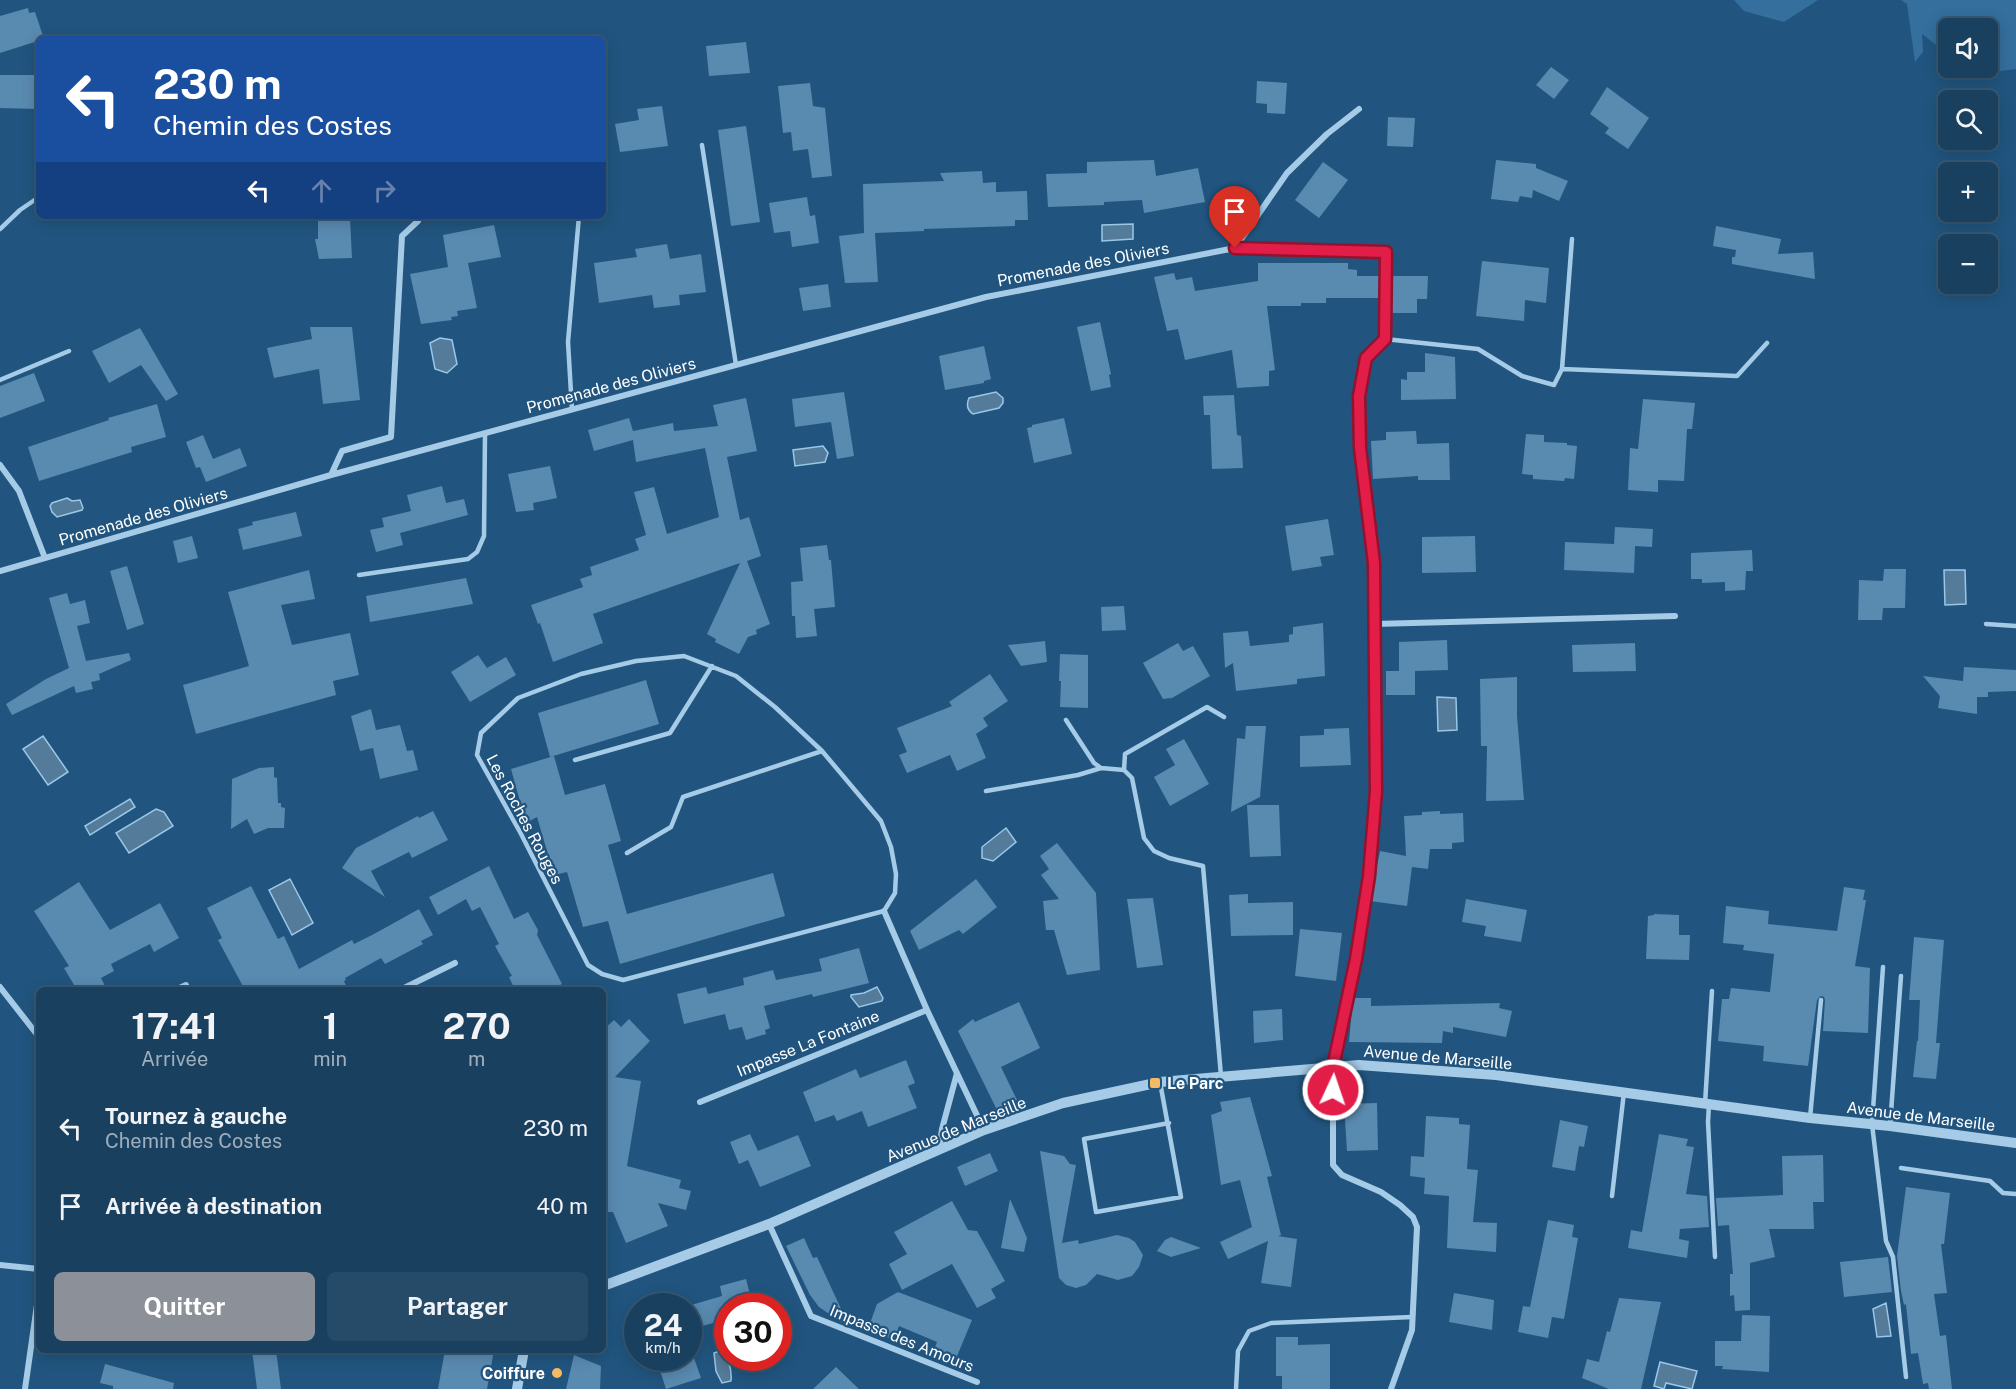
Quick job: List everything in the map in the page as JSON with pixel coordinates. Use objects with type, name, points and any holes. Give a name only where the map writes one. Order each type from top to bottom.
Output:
[{"type":"street","points":[[1235,248],[1287,173],[1327,134],[1359,109]]},
{"type":"street","points":[[331,475],[342,451],[391,437],[402,236],[421,219]]},
{"type":"street","name":"Promenade des Oliviers","points":[[0,571],[331,475],[986,297],[1235,248],[1386,252],[1385,339]]},
{"type":"street","points":[[1385,339],[1366,358],[1359,396],[1360,448],[1374,563],[1376,791],[1369,876],[1356,959],[1333,1067],[1333,1165],[1342,1175],[1381,1192],[1400,1205],[1413,1217],[1416,1227],[1412,1330],[1391,1389]]},
{"type":"street","points":[[0,465],[19,491],[45,558]]},
{"type":"street","points":[[1374,624],[1676,616]]},
{"type":"street","points":[[884,911],[927,1010],[984,1130]]},
{"type":"street","points":[[406,987],[455,963]]},
{"type":"street","points":[[0,987],[36,1033]]},
{"type":"street","name":"Impasse La Fontaine","points":[[700,1102],[927,1010]]},
{"type":"street","name":"Avenue de Marseille","points":[[606,1285],[769,1224],[984,1130],[1063,1103],[1160,1082],[1359,1065],[1496,1075],[1810,1118],[2016,1143]]},
{"type":"street","points":[[939,1150],[957,1072]]},
{"type":"street","name":"Impasse des Amours","points":[[769,1224],[811,1316],[977,1382]]},
{"type":"street","points":[[0,1265],[36,1269]]},
{"type":"street","points":[[25,1389],[36,1312]]},
{"type":"street","points":[[518,1389],[524,1353]]},
{"type":"lane","points":[[702,146],[736,365]]},
{"type":"lane","points":[[0,229],[20,210],[36,199]]},
{"type":"lane","points":[[572,410],[568,342],[579,219]]},
{"type":"lane","points":[[1385,339],[1478,349],[1522,376],[1554,385],[1562,369],[1572,239]]},
{"type":"lane","points":[[1562,369],[1737,376],[1767,343]]},
{"type":"lane","points":[[0,380],[69,351]]},
{"type":"lane","points":[[359,575],[468,559],[477,552],[485,527],[485,434]]},
{"type":"lane","points":[[1986,624],[2016,626]]},
{"type":"lane","name":"Les Roches Rouges","points":[[684,656],[736,676],[775,707],[822,751],[881,821],[891,847],[896,874],[895,893],[884,911],[623,980],[602,974],[588,965],[477,754],[481,732],[518,698],[581,674],[636,661],[684,656]]},
{"type":"lane","points":[[575,759],[670,733],[712,666]]},
{"type":"lane","points":[[1221,1077],[1203,866],[1154,852],[1144,838],[1132,778],[1125,770],[1125,754],[1207,706],[1224,717]]},
{"type":"lane","points":[[1066,720],[1095,764],[1101,768]]},
{"type":"lane","points":[[627,853],[671,827],[683,797],[822,751]]},
{"type":"lane","points":[[986,791],[1078,775],[1101,768],[1125,770]]},
{"type":"lane","points":[[1883,967],[1872,1124],[1886,1241],[1893,1257],[1906,1377]]},
{"type":"lane","points":[[1890,1126],[1901,976]]},
{"type":"lane","points":[[1712,991],[1707,1104],[1715,1257]]},
{"type":"lane","points":[[1810,1118],[1821,1000]]},
{"type":"lane","points":[[1160,1082],[1168,1123],[1181,1197],[1096,1212],[1084,1139],[1168,1123]]},
{"type":"lane","points":[[1612,1196],[1624,1092]]},
{"type":"lane","points":[[1901,1168],[1990,1180],[2003,1192],[2016,1194]]},
{"type":"lane","points":[[1236,1389],[1238,1351],[1249,1331],[1271,1323],[1412,1317]]},
{"type":"shaded area","points":[[1734,0],[1818,0],[1784,22],[1744,11]]},
{"type":"shaded area","points":[[1901,0],[2016,0],[2016,69],[1998,70],[1998,18],[1938,18],[1938,46],[1922,34],[1923,52],[1915,62],[1907,4]]},
{"type":"shaded area","points":[[1133,224],[1133,239],[1102,241],[1102,225]]},
{"type":"shaded area","points":[[440,338],[452,340],[457,364],[447,373],[435,369],[430,343]]},
{"type":"shaded area","points":[[996,392],[1003,398],[1003,403],[999,408],[973,414],[969,411],[967,405],[969,398]]},
{"type":"shaded area","points":[[823,446],[828,453],[825,462],[795,466],[793,450]]},
{"type":"shaded area","points":[[67,498],[72,501],[80,500],[82,510],[57,517],[50,506],[52,503]]},
{"type":"shaded area","points":[[1944,570],[1965,570],[1966,604],[1945,605]]},
{"type":"shaded area","points":[[1437,697],[1456,698],[1457,730],[1438,731]]},
{"type":"shaded area","points":[[43,736],[68,772],[48,785],[23,749]]},
{"type":"shaded area","points":[[130,799],[135,807],[90,835],[85,826]]},
{"type":"shaded area","points":[[156,809],[164,812],[173,826],[129,853],[116,833]]},
{"type":"shaded area","points":[[1006,828],[1016,842],[993,861],[982,858],[982,847]]},
{"type":"shaded area","points":[[290,879],[313,923],[292,935],[269,890]]},
{"type":"shaded area","points":[[877,987],[883,998],[882,1001],[859,1007],[851,997],[851,995],[864,993]]},
{"type":"shaded area","points":[[1886,1303],[1891,1336],[1877,1337],[1873,1309]]},
{"type":"shaded area","points":[[1660,1362],[1697,1371],[1692,1389],[1666,1383],[1664,1389],[1654,1386]]},
{"type":"shaded area","points":[[716,1371],[730,1371],[731,1381],[722,1383]]},
{"type":"building","points":[[28,8],[29,13],[35,12],[43,36],[36,36],[36,42],[0,53],[0,16]]},
{"type":"building","points":[[746,42],[750,73],[709,76],[706,46]]},
{"type":"building","points":[[1551,67],[1569,80],[1554,99],[1536,85]]},
{"type":"building","points":[[0,75],[34,75],[36,109],[0,108]]},
{"type":"building","points":[[1257,81],[1287,83],[1285,114],[1267,113],[1267,104],[1256,103]]},
{"type":"building","points":[[810,83],[813,106],[825,108],[832,176],[812,178],[808,149],[793,151],[791,132],[783,133],[778,86]]},
{"type":"building","points":[[1607,87],[1649,118],[1628,149],[1605,133],[1609,128],[1590,114]]},
{"type":"building","points":[[662,106],[668,146],[620,152],[615,124],[639,120],[637,109]]},
{"type":"building","points":[[1388,117],[1415,118],[1413,147],[1387,146]]},
{"type":"building","points":[[746,126],[760,222],[731,226],[718,130]]},
{"type":"building","points":[[1154,160],[1156,176],[1198,168],[1205,202],[1144,213],[1142,200],[1104,202],[1104,205],[1048,207],[1046,174],[1087,173],[1087,162]]},
{"type":"building","points":[[1496,160],[1536,164],[1536,168],[1568,181],[1559,201],[1533,190],[1532,198],[1520,196],[1518,202],[1491,199]]},
{"type":"building","points":[[1323,162],[1348,180],[1319,218],[1295,200]]},
{"type":"building","points":[[982,171],[983,183],[996,182],[996,192],[1027,191],[1028,220],[1015,220],[1015,226],[875,233],[878,282],[845,283],[839,236],[864,233],[863,184],[944,181],[940,173]]},
{"type":"building","points":[[807,197],[810,216],[815,215],[819,243],[792,247],[790,231],[774,233],[769,203]]},
{"type":"building","points":[[318,219],[350,219],[352,258],[319,259],[315,239],[318,239]]},
{"type":"building","points":[[494,225],[501,257],[468,263],[477,308],[457,311],[458,316],[451,317],[452,320],[421,324],[410,274],[448,267],[443,235]]},
{"type":"building","points":[[1716,226],[1781,239],[1778,254],[1813,252],[1815,279],[1732,264],[1732,257],[1735,257],[1736,250],[1713,246]]},
{"type":"building","points":[[667,244],[670,259],[701,254],[706,292],[679,295],[680,305],[654,308],[652,295],[599,303],[594,263],[637,257],[635,249]]},
{"type":"building","points":[[1482,261],[1549,268],[1546,303],[1525,300],[1524,321],[1476,316]]},
{"type":"building","points":[[1258,263],[1348,263],[1348,269],[1357,270],[1357,276],[1380,276],[1380,298],[1326,298],[1326,303],[1267,306],[1275,370],[1269,371],[1269,386],[1237,388],[1232,350],[1185,360],[1178,329],[1167,331],[1154,277],[1174,273],[1176,280],[1192,277],[1195,291],[1258,281]]},
{"type":"building","points":[[1391,276],[1428,276],[1427,299],[1417,299],[1417,313],[1391,313]]},
{"type":"building","points":[[828,284],[831,307],[803,311],[799,288]]},
{"type":"building","points":[[1100,322],[1111,374],[1109,375],[1111,387],[1091,391],[1077,327]]},
{"type":"building","points":[[310,327],[352,327],[360,400],[323,404],[319,369],[274,378],[267,348],[312,339]]},
{"type":"building","points":[[140,328],[178,394],[166,401],[141,365],[109,383],[92,351]]},
{"type":"building","points":[[984,346],[991,379],[984,383],[945,390],[939,356]]},
{"type":"building","points":[[1425,353],[1455,357],[1456,399],[1401,400],[1401,379],[1407,380],[1407,372],[1425,372]]},
{"type":"building","points":[[34,373],[45,401],[0,418],[0,386]]},
{"type":"building","points":[[844,392],[854,456],[837,459],[831,422],[795,427],[792,399]]},
{"type":"building","points":[[1234,395],[1237,435],[1241,436],[1243,468],[1212,469],[1210,415],[1204,415],[1203,396]]},
{"type":"building","points":[[746,398],[757,451],[727,457],[740,520],[749,517],[761,556],[747,561],[770,624],[756,630],[757,634],[748,637],[739,654],[715,642],[716,639],[707,634],[740,563],[593,614],[603,643],[553,662],[540,623],[538,624],[531,605],[583,587],[580,579],[592,575],[590,567],[639,550],[635,539],[646,535],[634,492],[654,487],[667,534],[719,517],[705,448],[636,462],[633,440],[594,451],[588,430],[629,418],[633,431],[673,423],[674,431],[718,426],[713,405]]},
{"type":"building","points":[[1643,399],[1695,403],[1692,429],[1687,429],[1684,481],[1658,480],[1658,492],[1628,490],[1630,448],[1638,449]]},
{"type":"building","points":[[157,404],[166,437],[131,447],[132,452],[39,481],[28,447],[109,420],[108,418]]},
{"type":"building","points":[[1064,418],[1072,454],[1034,463],[1027,428]]},
{"type":"building","points":[[1416,431],[1417,444],[1449,443],[1450,480],[1418,480],[1418,476],[1373,479],[1371,441],[1386,440],[1386,432]]},
{"type":"building","points":[[1526,434],[1544,435],[1544,442],[1577,446],[1574,479],[1565,478],[1564,481],[1533,479],[1533,475],[1522,474]]},
{"type":"building","points":[[203,435],[213,459],[240,448],[247,466],[206,482],[200,467],[196,468],[186,442]]},
{"type":"building","points":[[550,466],[557,498],[533,503],[534,510],[516,512],[508,474]]},
{"type":"building","points":[[442,486],[446,503],[464,499],[468,515],[400,533],[403,545],[376,552],[370,530],[384,527],[382,518],[411,511],[407,495]]},
{"type":"building","points":[[296,512],[302,536],[243,550],[238,529],[253,525],[252,522]]},
{"type":"building","points":[[1328,519],[1334,555],[1320,557],[1322,566],[1292,571],[1285,526]]},
{"type":"building","points":[[1615,527],[1653,529],[1652,547],[1635,546],[1634,573],[1564,570],[1565,542],[1614,544]]},
{"type":"building","points":[[192,536],[198,558],[178,563],[173,541]]},
{"type":"building","points":[[1475,536],[1476,572],[1422,573],[1422,537]]},
{"type":"building","points":[[827,545],[829,560],[831,560],[835,607],[814,609],[817,636],[796,638],[795,616],[792,616],[791,582],[803,581],[800,548]]},
{"type":"building","points":[[1752,550],[1753,571],[1746,571],[1745,590],[1725,591],[1725,582],[1702,583],[1702,579],[1691,579],[1691,553]]},
{"type":"building","points":[[127,566],[144,624],[127,630],[110,571]]},
{"type":"building","points":[[1884,569],[1906,569],[1905,608],[1883,608],[1882,620],[1858,620],[1859,580],[1883,581]]},
{"type":"building","points":[[309,570],[315,599],[281,605],[292,645],[350,633],[359,675],[333,681],[336,695],[196,734],[183,685],[249,666],[228,592]]},
{"type":"building","points":[[466,578],[473,604],[370,622],[366,596]]},
{"type":"building","points":[[67,593],[70,604],[85,600],[90,623],[77,626],[86,661],[129,653],[131,660],[99,674],[100,680],[91,682],[93,689],[76,693],[74,686],[12,715],[6,704],[46,679],[69,668],[49,598]]},
{"type":"building","points":[[1124,606],[1126,630],[1102,631],[1101,607]]},
{"type":"building","points":[[1323,623],[1325,676],[1297,679],[1297,684],[1236,691],[1233,663],[1225,668],[1223,633],[1248,631],[1250,646],[1289,642],[1289,635],[1293,634],[1293,627]]},
{"type":"building","points":[[1447,640],[1448,670],[1415,671],[1415,695],[1386,695],[1386,671],[1399,671],[1399,642]]},
{"type":"building","points":[[1045,641],[1047,662],[1021,666],[1008,645]]},
{"type":"building","points":[[1178,643],[1183,651],[1193,646],[1210,676],[1172,698],[1163,699],[1143,663]]},
{"type":"building","points":[[1635,643],[1636,671],[1573,672],[1572,645]]},
{"type":"building","points":[[1060,654],[1088,655],[1088,708],[1060,707]]},
{"type":"building","points":[[478,655],[487,668],[506,657],[516,675],[470,702],[451,672]]},
{"type":"building","points":[[1964,667],[2016,670],[2016,691],[1988,692],[1988,697],[1977,697],[1977,714],[1938,708],[1940,696],[1923,676],[1963,681]]},
{"type":"building","points":[[990,674],[1008,701],[983,718],[988,726],[976,734],[986,758],[957,771],[950,755],[907,773],[899,755],[907,752],[897,728],[952,706],[949,702]]},
{"type":"building","points":[[1517,677],[1517,716],[1524,800],[1486,801],[1487,746],[1481,746],[1480,679]]},
{"type":"building","points":[[646,680],[659,724],[550,757],[538,713]]},
{"type":"building","points":[[371,709],[376,730],[400,725],[407,751],[413,750],[418,770],[380,779],[373,748],[360,751],[351,716]]},
{"type":"building","points":[[1246,726],[1266,726],[1260,797],[1231,812],[1237,738],[1245,739]]},
{"type":"building","points":[[1349,728],[1351,765],[1300,767],[1300,736],[1324,735],[1324,729]]},
{"type":"building","points":[[1184,739],[1209,784],[1170,806],[1154,777],[1175,765],[1166,749]]},
{"type":"building","points":[[554,756],[565,795],[605,784],[621,841],[608,845],[627,914],[773,873],[785,916],[620,964],[608,921],[583,927],[567,872],[554,875],[537,817],[526,823],[511,769]]},
{"type":"building","points":[[274,767],[278,803],[285,808],[284,828],[268,828],[254,834],[247,819],[231,829],[232,779],[259,768]]},
{"type":"building","points":[[1247,805],[1279,805],[1281,856],[1250,857]]},
{"type":"building","points":[[433,811],[448,840],[412,858],[409,852],[371,871],[385,897],[342,868],[356,848],[418,816],[419,818]]},
{"type":"building","points":[[1440,811],[1440,814],[1463,813],[1464,842],[1452,843],[1452,849],[1430,849],[1428,869],[1412,867],[1407,906],[1370,901],[1380,851],[1406,856],[1404,816]]},
{"type":"building","points":[[1057,843],[1096,893],[1100,970],[1067,975],[1054,930],[1046,930],[1043,901],[1059,899],[1041,875],[1049,869],[1040,856]]},
{"type":"building","points":[[489,866],[514,919],[528,912],[562,984],[556,987],[514,987],[509,977],[512,976],[495,946],[499,944],[480,907],[472,911],[466,899],[438,915],[429,897]]},
{"type":"building","points":[[976,879],[997,907],[963,934],[959,930],[919,950],[910,931]]},
{"type":"building","points":[[79,882],[110,930],[160,903],[179,938],[154,952],[150,944],[111,964],[114,971],[101,978],[106,987],[75,987],[64,968],[69,966],[34,911]]},
{"type":"building","points":[[251,886],[278,939],[284,936],[299,969],[352,940],[354,944],[374,934],[419,909],[433,935],[421,941],[423,944],[385,964],[381,958],[345,978],[347,987],[243,987],[218,940],[222,938],[207,908]]},
{"type":"building","points":[[1844,887],[1865,890],[1863,900],[1866,900],[1855,966],[1870,968],[1868,1033],[1823,1031],[1825,1000],[1821,996],[1817,1000],[1808,1066],[1763,1061],[1764,1046],[1718,1041],[1722,999],[1729,999],[1731,988],[1770,992],[1774,954],[1743,950],[1744,945],[1723,943],[1726,906],[1769,911],[1768,924],[1837,931]]},
{"type":"building","points":[[1248,894],[1248,903],[1293,902],[1293,935],[1231,936],[1229,895]]},
{"type":"building","points":[[1153,898],[1163,965],[1137,968],[1127,899]]},
{"type":"building","points":[[1466,899],[1527,910],[1521,942],[1484,936],[1486,926],[1462,922]]},
{"type":"building","points":[[1654,914],[1679,915],[1679,935],[1690,935],[1689,960],[1646,959],[1648,916]]},
{"type":"building","points":[[1300,929],[1342,933],[1336,981],[1295,976]]},
{"type":"building","points":[[1914,937],[1944,940],[1936,1043],[1940,1043],[1936,1079],[1913,1077],[1920,1000],[1909,1000]]},
{"type":"building","points":[[859,948],[869,983],[764,1006],[770,1028],[765,1030],[766,1034],[746,1040],[742,1027],[729,1030],[725,1014],[684,1024],[677,994],[706,987],[708,994],[744,985],[743,978],[773,970],[776,980],[822,971],[819,959]]},
{"type":"building","points":[[1353,998],[1371,998],[1371,1006],[1500,1003],[1499,1008],[1512,1011],[1506,1037],[1453,1027],[1453,1033],[1443,1031],[1442,1043],[1349,1042]]},
{"type":"building","points":[[1019,1002],[1040,1048],[1001,1067],[1017,1100],[997,1110],[958,1031],[973,1019],[975,1022]]},
{"type":"building","points":[[1282,1009],[1283,1040],[1254,1043],[1253,1011]]},
{"type":"building","points":[[629,1019],[650,1041],[615,1077],[641,1081],[627,1166],[681,1180],[679,1188],[691,1191],[686,1210],[658,1203],[668,1226],[626,1243],[613,1212],[606,1212],[608,1145],[606,1145],[606,1027],[614,1020],[621,1027]]},
{"type":"building","points":[[906,1060],[915,1083],[908,1086],[917,1108],[868,1127],[862,1111],[837,1121],[834,1115],[815,1122],[803,1092],[856,1069],[860,1078]]},
{"type":"building","points":[[1250,1097],[1272,1176],[1267,1177],[1281,1235],[1278,1236],[1297,1239],[1291,1287],[1261,1283],[1268,1241],[1228,1259],[1220,1242],[1252,1227],[1240,1180],[1221,1185],[1211,1115],[1222,1111],[1220,1102]]},
{"type":"building","points":[[1377,1103],[1378,1150],[1347,1151],[1344,1104]]},
{"type":"building","points":[[1426,1116],[1459,1118],[1459,1124],[1470,1125],[1467,1169],[1478,1170],[1473,1222],[1497,1223],[1496,1252],[1447,1248],[1449,1196],[1424,1194],[1425,1178],[1410,1176],[1411,1156],[1424,1157]]},
{"type":"building","points":[[1560,1120],[1588,1126],[1584,1147],[1579,1146],[1575,1171],[1552,1167]]},
{"type":"building","points":[[750,1134],[758,1151],[798,1135],[811,1166],[760,1187],[748,1160],[739,1164],[730,1142]]},
{"type":"building","points":[[1659,1134],[1688,1139],[1686,1146],[1694,1147],[1686,1194],[1707,1196],[1709,1227],[1680,1229],[1679,1239],[1689,1241],[1687,1258],[1628,1248],[1631,1230],[1642,1232]]},
{"type":"building","points":[[1040,1151],[1064,1156],[1070,1164],[1076,1165],[1062,1243],[1078,1240],[1079,1244],[1117,1235],[1129,1238],[1135,1242],[1143,1255],[1139,1267],[1132,1276],[1118,1280],[1097,1274],[1086,1285],[1076,1288],[1066,1285],[1059,1278]]},
{"type":"building","points":[[990,1153],[998,1171],[965,1186],[957,1167]]},
{"type":"building","points":[[1823,1155],[1824,1202],[1813,1202],[1814,1229],[1769,1229],[1775,1257],[1750,1263],[1750,1310],[1735,1311],[1734,1295],[1730,1296],[1730,1274],[1733,1274],[1729,1225],[1718,1226],[1716,1198],[1783,1195],[1782,1156]]},
{"type":"building","points":[[1906,1187],[1950,1193],[1944,1244],[1941,1244],[1947,1293],[1934,1294],[1940,1336],[1946,1335],[1952,1389],[1929,1389],[1928,1383],[1923,1384],[1918,1353],[1911,1354],[1906,1304],[1904,1305],[1901,1291],[1897,1256]]},
{"type":"building","points":[[1010,1199],[1027,1238],[1024,1252],[1001,1248]]},
{"type":"building","points":[[952,1201],[968,1230],[977,1231],[1005,1281],[991,1289],[996,1298],[977,1308],[952,1264],[902,1290],[889,1264],[907,1254],[894,1232]]},
{"type":"building","points":[[1548,1220],[1574,1225],[1572,1237],[1578,1238],[1564,1319],[1552,1317],[1548,1338],[1518,1332],[1523,1306],[1530,1307]]},
{"type":"building","points":[[1171,1237],[1201,1248],[1171,1257],[1157,1251],[1165,1240]]},
{"type":"building","points":[[804,1238],[813,1258],[817,1257],[849,1326],[819,1307],[810,1295],[786,1246]]},
{"type":"building","points":[[1888,1257],[1892,1292],[1844,1297],[1840,1262]]},
{"type":"building","points":[[746,1279],[750,1293],[721,1293],[720,1286]]},
{"type":"building","points":[[898,1292],[972,1320],[955,1361],[947,1361],[932,1355],[937,1342],[899,1326],[894,1340],[868,1329],[877,1304]]},
{"type":"building","points":[[1454,1293],[1494,1300],[1492,1330],[1449,1322]]},
{"type":"building","points":[[714,1298],[714,1323],[702,1326],[702,1302]]},
{"type":"building","points":[[1619,1298],[1661,1302],[1641,1389],[1609,1389],[1582,1378],[1587,1359],[1599,1362]]},
{"type":"building","points":[[1742,1315],[1770,1316],[1769,1372],[1722,1369],[1723,1366],[1715,1366],[1715,1341],[1741,1341]]},
{"type":"building","points":[[1276,1337],[1298,1337],[1298,1345],[1330,1344],[1330,1389],[1282,1389],[1282,1376],[1276,1376]]},
{"type":"building","points":[[252,1353],[276,1353],[281,1389],[257,1389]]},
{"type":"building","points":[[444,1353],[493,1353],[487,1389],[438,1389]]},
{"type":"building","points":[[574,1355],[601,1366],[600,1389],[566,1389]]},
{"type":"building","points":[[105,1364],[174,1383],[173,1389],[113,1389],[113,1386],[100,1383]]},
{"type":"building","points":[[836,1367],[859,1389],[813,1389]]},
{"type":"building","points":[[660,1371],[699,1371],[701,1378],[666,1389]]},
{"type":"place","name":"Le Parc","points":[[1155,1083]]},
{"type":"place","name":"Coiffure","points":[[557,1373]]},
{"type":"route","points":[[1235,248],[1386,252],[1385,339],[1366,358],[1359,396],[1360,448],[1374,563],[1376,791],[1369,876],[1356,959],[1333,1067],[1333,1090]]}]
